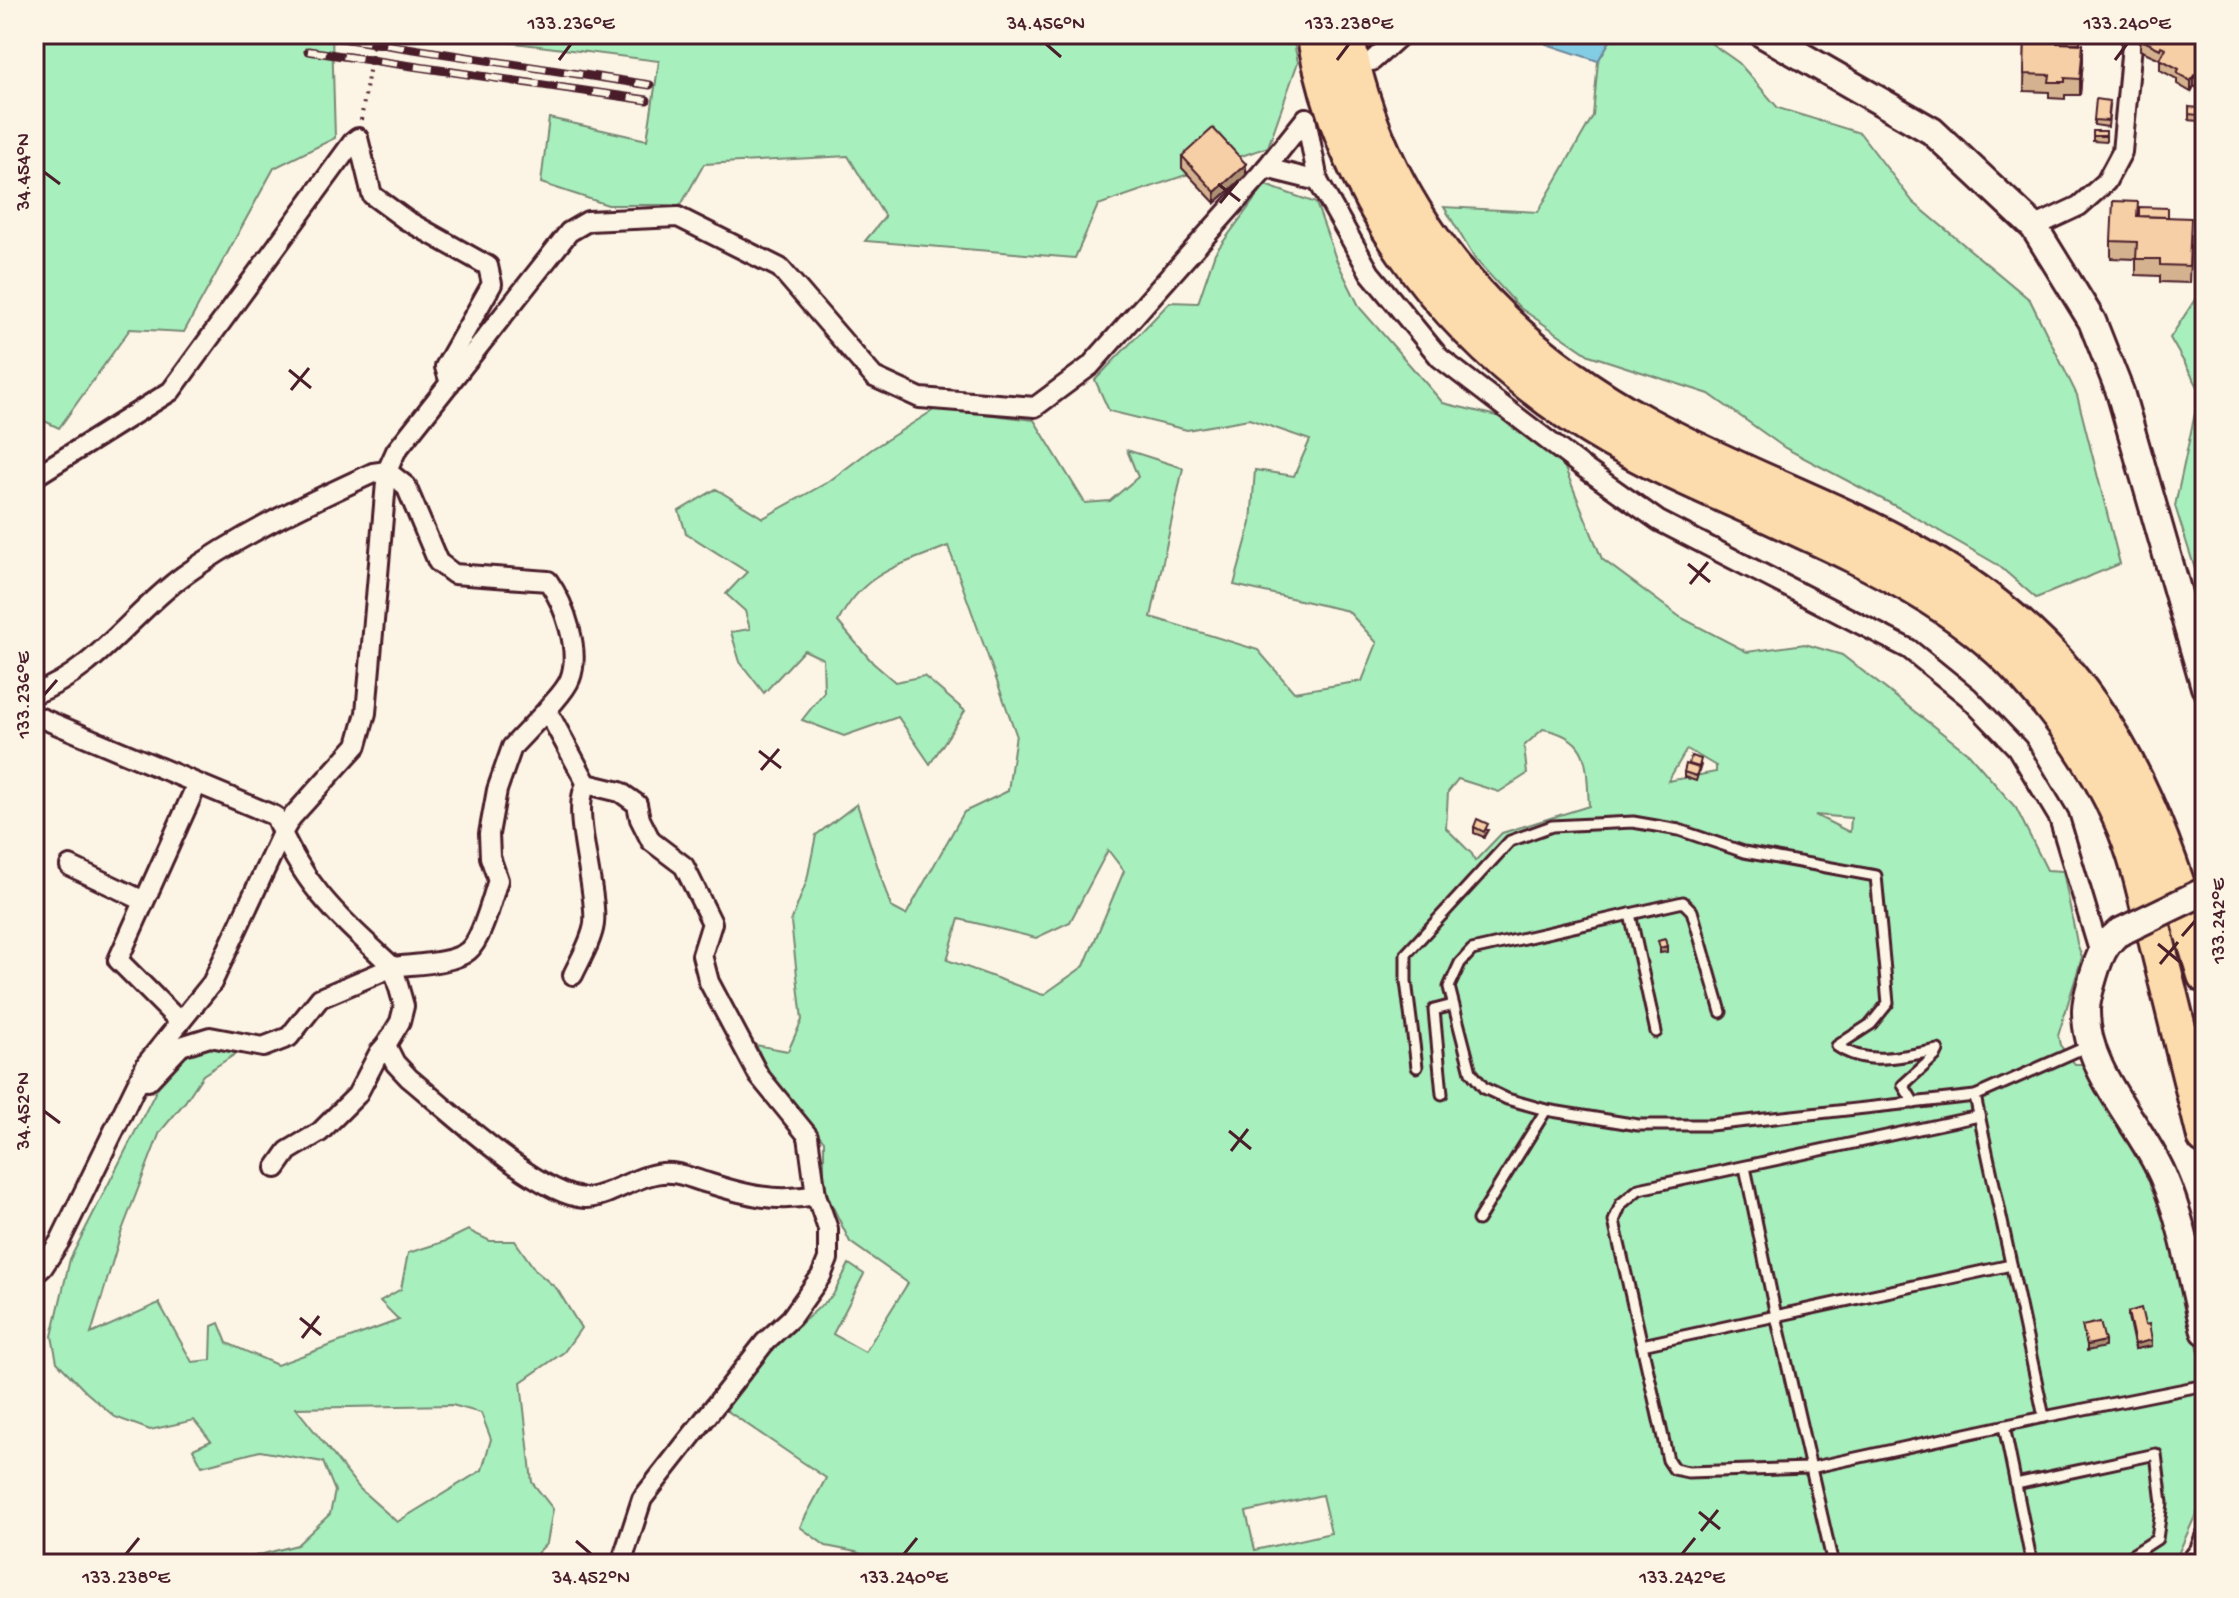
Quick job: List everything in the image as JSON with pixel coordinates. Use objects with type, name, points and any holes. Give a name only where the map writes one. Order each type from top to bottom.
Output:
[{"type":"highway","points":[[1314,34],[1333,111],[1352,161],[1378,212],[1429,286],[1473,335],[1518,375],[1574,417],[1633,452],[1885,571],[1936,601],[1983,635],[2022,671],[2060,716],[2091,761],[2121,818],[2169,940],[2205,1063]]},
{"type":"highway","points":[[1346,34],[1363,100],[1405,197],[1437,248],[1494,314],[1591,392],[1648,426],[1899,543],[1954,575],[2003,612],[2044,649],[2084,695],[2118,744],[2148,803],[2171,863],[2197,905],[2205,969]]},
{"type":"highway","points":[[2121,818],[2142,880],[2205,1137]]},
{"type":"highway","points":[[2197,905],[2205,975]]},
{"type":"street","points":[[1372,61],[1402,34]]},
{"type":"street","points":[[1763,34],[1932,131],[2034,227],[2092,321],[2120,392],[2205,687]]},
{"type":"street","points":[[2034,227],[2079,206],[2106,182],[2122,152],[2133,34]]},
{"type":"street","points":[[34,1275],[60,1241],[147,1063],[212,983],[291,818],[357,745],[366,713],[387,471],[396,451],[569,232],[588,221],[678,217],[780,268],[874,377],[920,398],[1035,407],[1090,366],[1266,168],[1306,118],[1318,181],[1370,273],[1440,358],[1659,521],[1909,649],[1968,697],[2017,748],[2059,818],[2100,954]]},
{"type":"street","points":[[34,477],[171,391],[358,138],[372,195],[406,220],[488,266],[492,284],[445,367],[450,383]]},
{"type":"street","points":[[1266,168],[1318,181]]},
{"type":"street","points":[[34,694],[58,685],[89,662],[182,577],[306,504],[373,473],[387,471],[406,486],[438,562],[454,574],[548,581],[573,640],[575,660],[569,681],[512,747],[497,790],[489,834],[490,857],[498,880],[475,944],[467,953],[455,958],[393,967],[320,998],[289,1037],[263,1047],[210,1037],[181,1046],[145,1084],[138,1082]]},
{"type":"street","points":[[547,710],[587,784],[620,792],[637,804],[640,819],[651,841],[684,866],[712,923],[702,955],[709,982],[759,1076],[808,1136],[816,1195],[828,1229],[828,1259],[821,1276],[791,1318],[765,1342],[642,1499],[621,1564]]},
{"type":"street","points":[[34,715],[275,816],[290,854],[328,906],[393,967],[404,1006],[400,1022],[357,1095],[320,1132],[288,1151],[276,1168]]},
{"type":"street","points":[[180,1022],[118,960],[197,784]]},
{"type":"street","points":[[573,975],[594,927],[595,894],[579,806],[587,784]]},
{"type":"street","points":[[70,866],[144,901]]},
{"type":"street","points":[[2197,905],[2118,933],[2100,954],[2086,1010],[2091,1044],[2100,1068],[2162,1174],[2173,1202],[2205,1331]]},
{"type":"street","points":[[386,1045],[395,1063],[409,1078],[536,1180],[562,1193],[587,1198],[648,1175],[671,1172],[738,1192],[788,1200],[816,1195]]},
{"type":"street","points":[[2189,1564],[2205,1537]]},
{"type":"lane","points":[[1417,1067],[1406,981],[1406,954],[1510,841],[1552,826],[1633,822],[1679,830],[1744,852],[1876,876],[1888,1003],[1871,1024],[1837,1046],[1850,1055],[1888,1059],[1938,1050],[1903,1085],[1914,1103]]},
{"type":"lane","points":[[1721,1012],[1692,911],[1683,902],[1472,950],[1460,963],[1449,987],[1471,1072],[1484,1088],[1507,1099],[1546,1110],[1638,1125],[1710,1125],[1975,1096],[2091,1044]]},
{"type":"lane","points":[[1630,914],[1656,1032]]},
{"type":"lane","points":[[1442,1094],[1434,1010],[1453,1005]]},
{"type":"lane","points":[[1975,1096],[2044,1417]]},
{"type":"lane","points":[[1478,1220],[1546,1110]]},
{"type":"lane","points":[[1979,1116],[1639,1189],[1621,1204],[1614,1221],[1668,1460],[1674,1469],[1688,1472],[1810,1468],[2205,1385]]},
{"type":"lane","points":[[1745,1167],[1833,1564]]},
{"type":"lane","points":[[1642,1345],[2011,1265]]},
{"type":"lane","points":[[2004,1426],[2032,1564]]},
{"type":"lane","points":[[2016,1484],[2156,1454],[2162,1503],[2157,1539],[2118,1564]]},
{"type":"path","points":[[358,138],[375,34]]},
{"type":"green space","points":[[34,34],[332,34],[335,138],[274,168],[184,332],[130,329],[59,428],[34,416]]},
{"type":"green space","points":[[442,34],[1292,34],[1298,62],[1268,147],[1098,205],[1075,258],[865,241],[885,217],[848,156],[704,164],[681,205],[608,205],[541,183],[549,118],[647,140],[659,61]]},
{"type":"green space","points":[[1614,34],[1698,34],[1739,63],[1778,108],[1860,133],[1913,202],[2030,300],[2077,395],[2120,564],[2036,598],[1998,565],[1785,448],[1709,394],[1589,355],[1520,308],[1475,259],[1444,207],[1538,212],[1593,116],[1598,61]]},
{"type":"green space","points":[[1265,185],[1316,203],[1336,259],[1360,308],[1443,403],[1505,418],[1560,456],[1602,559],[1680,617],[1747,652],[1805,644],[1842,655],[1969,754],[2016,808],[2047,870],[2063,871],[2082,957],[2058,1036],[2060,1045],[2075,1064],[2088,1064],[2152,1170],[2176,1239],[2205,1383],[2205,1494],[2171,1564],[984,1564],[979,1558],[952,1564],[882,1564],[856,1552],[826,1546],[800,1527],[826,1478],[726,1410],[767,1354],[833,1295],[849,1264],[864,1274],[833,1334],[865,1352],[908,1283],[850,1242],[824,1189],[824,1141],[768,1072],[756,1045],[788,1051],[802,1020],[791,922],[807,880],[816,835],[857,804],[891,907],[906,915],[964,812],[1008,791],[1016,734],[948,546],[884,572],[859,591],[838,622],[873,663],[895,682],[924,676],[965,711],[930,764],[898,717],[844,736],[802,720],[824,692],[823,659],[804,650],[764,693],[740,662],[731,632],[750,629],[745,611],[726,594],[747,572],[686,533],[679,511],[716,489],[763,518],[828,482],[872,449],[937,408],[1034,420],[1085,503],[1110,501],[1138,477],[1127,450],[1183,468],[1151,617],[1258,650],[1294,692],[1362,681],[1377,643],[1348,611],[1234,585],[1251,523],[1255,470],[1294,476],[1310,440],[1249,419],[1187,430],[1109,411],[1095,380],[1170,302],[1198,303],[1215,253]],"holes":[[[1543,729],[1559,733],[1578,746],[1586,766],[1589,806],[1502,833],[1475,861],[1446,828],[1448,792],[1458,779],[1499,792],[1527,774],[1524,746]],[[1687,749],[1716,766],[1716,772],[1668,781]],[[1815,815],[1851,818],[1850,832]],[[1108,850],[1124,871],[1084,966],[1043,995],[947,960],[959,919],[1036,938],[1070,922]],[[1322,1495],[1331,1533],[1255,1550],[1246,1512]]]},
{"type":"green space","points":[[2205,284],[2205,601],[2175,506],[2200,390],[2170,338]]},
{"type":"green space","points":[[213,1047],[237,1053],[203,1075],[160,1132],[121,1233],[91,1334],[159,1303],[192,1362],[211,1360],[212,1326],[219,1323],[227,1343],[277,1365],[399,1320],[380,1301],[401,1289],[408,1253],[468,1230],[490,1241],[515,1241],[536,1271],[557,1289],[581,1328],[564,1352],[521,1382],[532,1482],[553,1509],[547,1543],[527,1564],[240,1564],[248,1558],[297,1545],[330,1514],[335,1491],[323,1462],[260,1451],[202,1466],[193,1449],[211,1441],[194,1420],[150,1430],[115,1417],[57,1362],[52,1336],[70,1259],[158,1087],[188,1054]],"holes":[[[452,1405],[481,1413],[491,1439],[482,1470],[397,1522],[360,1489],[296,1408]]]},
{"type":"water","points":[[1539,34],[1614,34],[1598,61],[1546,44]]},
{"type":"building","points":[[2037,34],[2057,34],[2057,43],[2083,44],[2080,79],[2065,78],[2065,82],[2049,82],[2050,75],[2024,74],[2025,37],[2037,38]]},
{"type":"building","points":[[2057,34],[2080,34],[2080,43],[2058,43]]},
{"type":"building","points":[[2143,34],[2193,34],[2205,40],[2205,81],[2194,75],[2191,81],[2177,73],[2179,69],[2160,59],[2166,48],[2161,46],[2160,49],[2140,39]]},
{"type":"building","points":[[2096,99],[2110,101],[2108,121],[2094,120]]},
{"type":"building","points":[[2189,107],[2199,108],[2198,115],[2189,114]]},
{"type":"building","points":[[1213,128],[1246,164],[1215,192],[1182,156]]},
{"type":"building","points":[[2093,131],[2106,131],[2106,136],[2093,136]]},
{"type":"building","points":[[2113,201],[2138,202],[2137,216],[2191,218],[2189,266],[2160,265],[2160,259],[2136,259],[2137,242],[2111,241]]},
{"type":"building","points":[[2139,207],[2168,208],[2168,217],[2139,216]]},
{"type":"building","points":[[1691,756],[1701,759],[1699,767],[1689,764]]},
{"type":"building","points":[[1686,764],[1699,768],[1696,776],[1684,772]]},
{"type":"building","points":[[1477,819],[1488,824],[1484,832],[1474,827]]},
{"type":"building","points":[[1665,939],[1667,946],[1660,948],[1658,941]]},
{"type":"building","points":[[2141,1308],[2152,1340],[2135,1344],[2128,1312]]},
{"type":"building","points":[[2100,1322],[2105,1341],[2087,1345],[2082,1326]]},
{"type":"railway","points":[[315,34],[650,85]]},
{"type":"railway","points":[[308,51],[647,100]]}]
